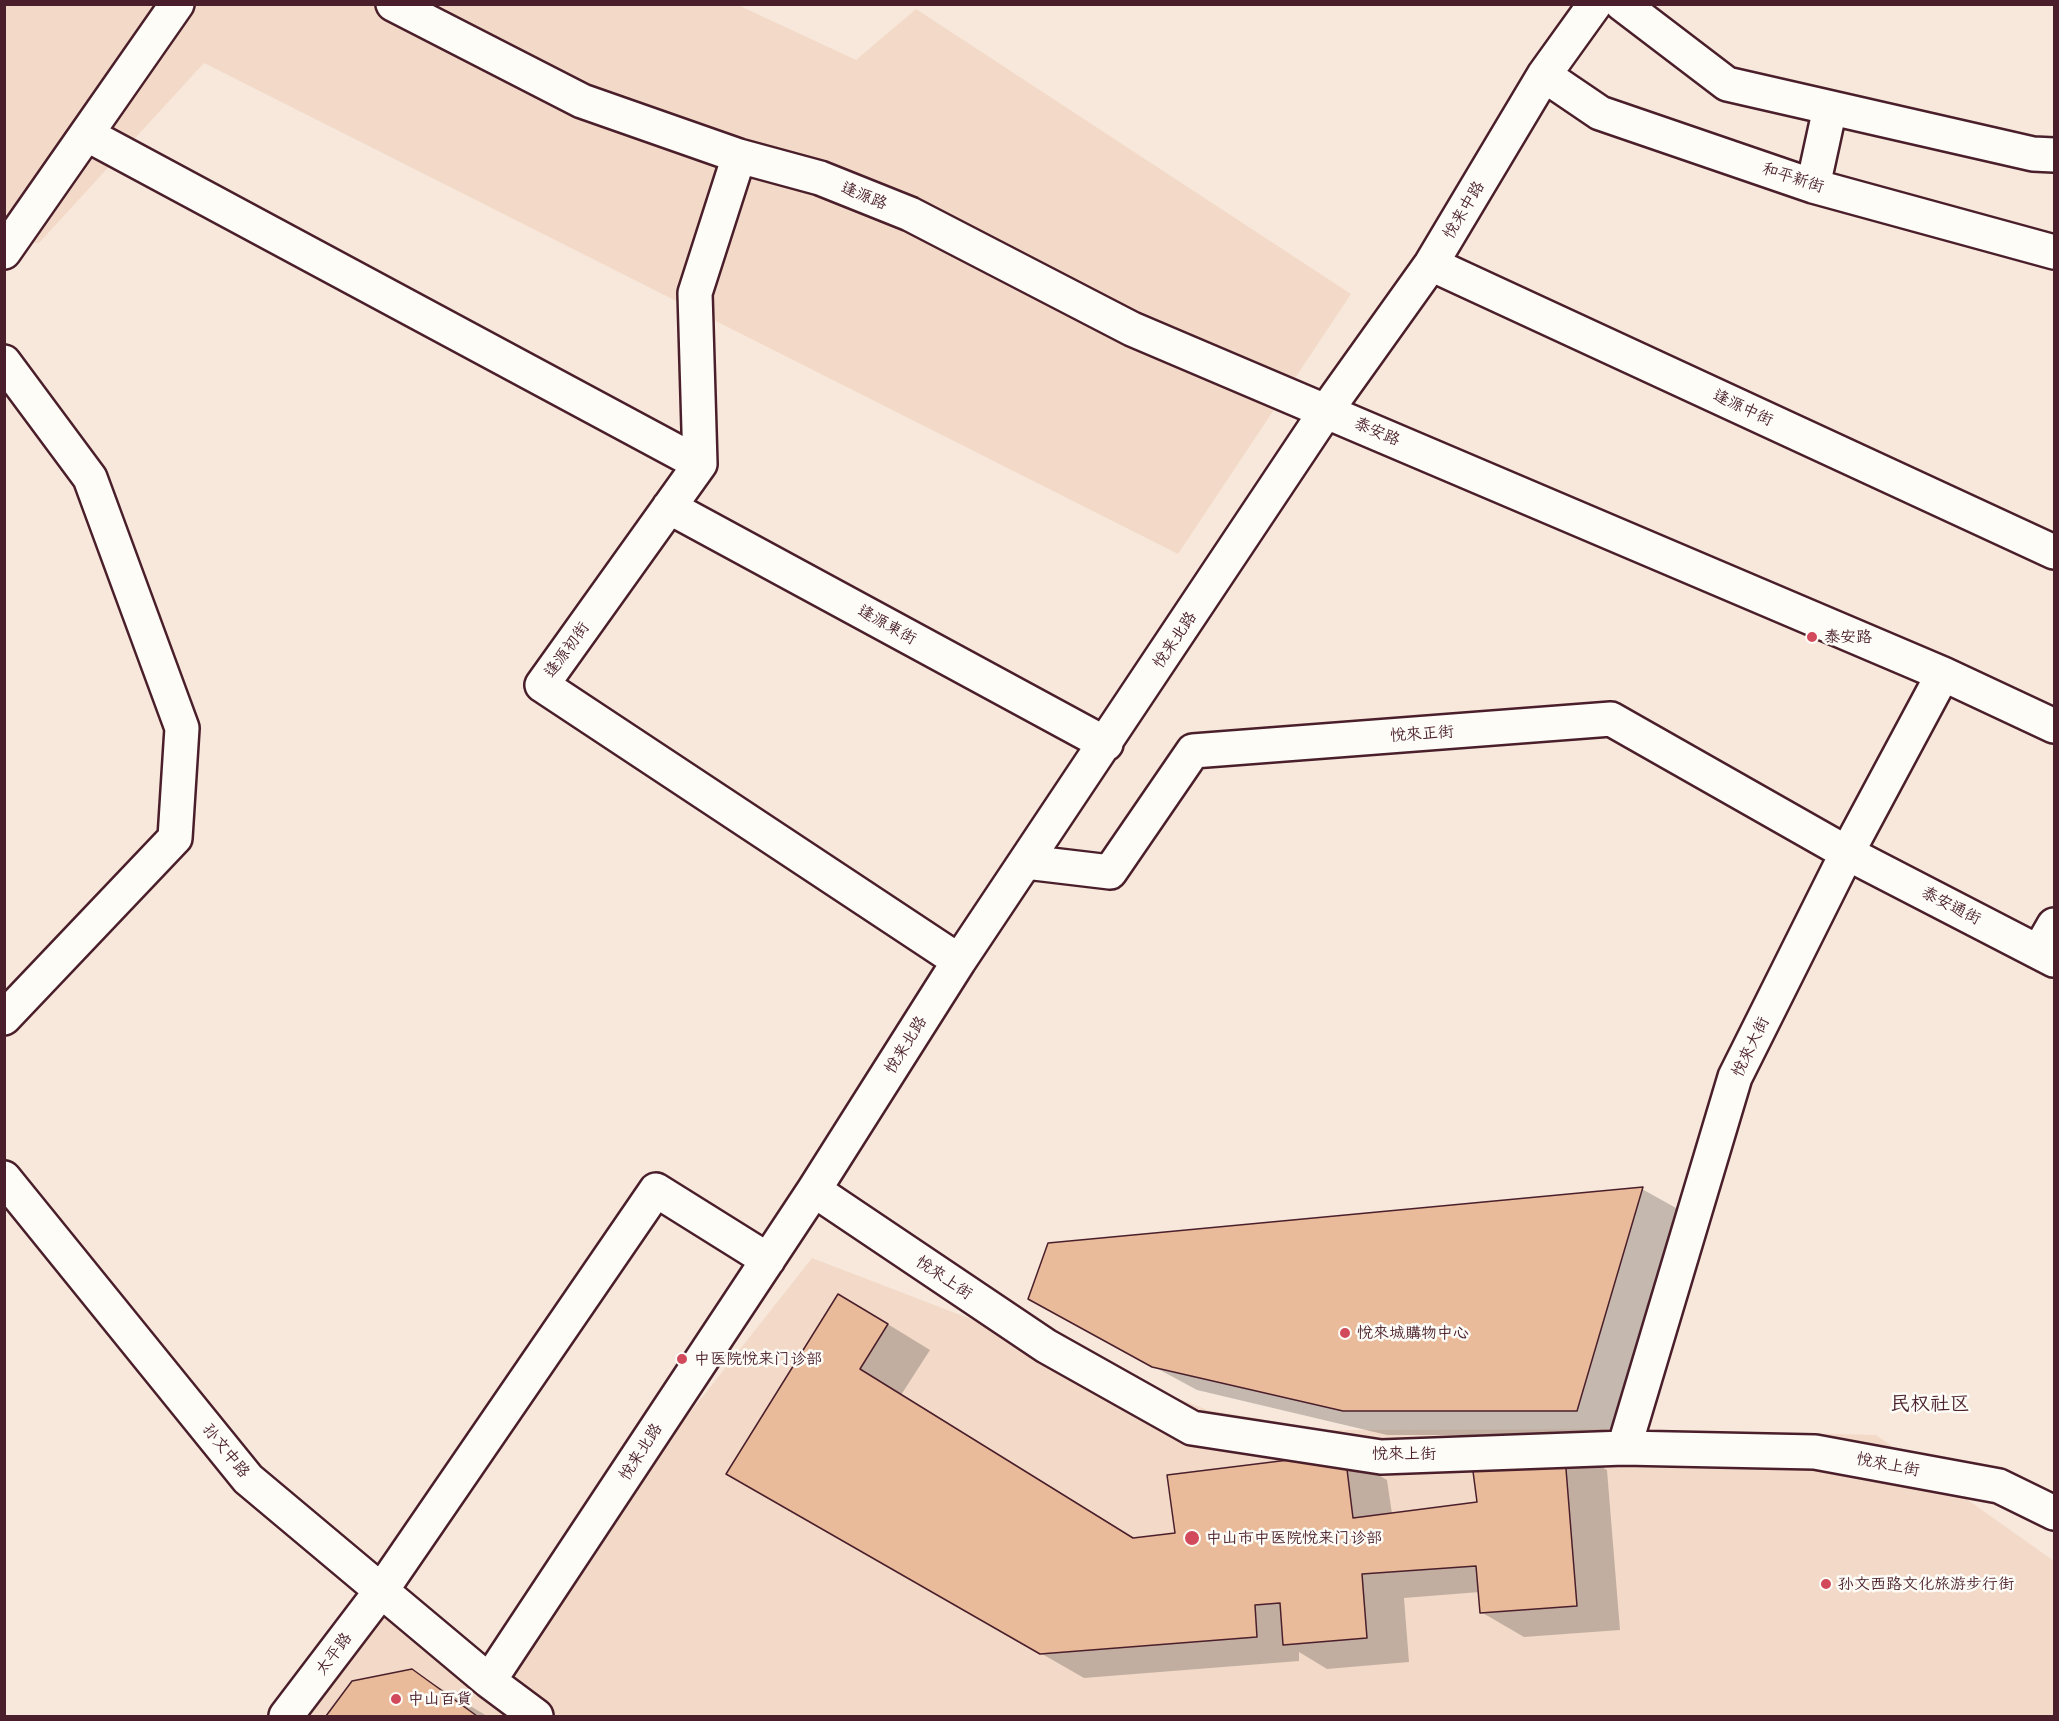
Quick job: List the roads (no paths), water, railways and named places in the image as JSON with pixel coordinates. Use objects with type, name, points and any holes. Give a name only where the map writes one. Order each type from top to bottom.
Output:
[{"type":"street","points":[[4,252],[88,135],[177,4]]},
{"type":"street","name":"逢源路","points":[[393,4],[582,101],[739,156],[820,178],[910,214],[1132,329],[1326,411]]},
{"type":"street","points":[[1600,7],[1727,84],[2033,154],[2055,155]]},
{"type":"street","name":"悦来中路","points":[[1326,411],[1431,264],[1544,75],[1600,7]]},
{"type":"street","name":"和平新街","points":[[1544,75],[1600,113],[1814,186],[2055,252]]},
{"type":"street","points":[[1814,186],[1830,108]]},
{"type":"street","points":[[88,135],[700,464],[695,293],[739,156]]},
{"type":"street","name":"逢源中街","points":[[1431,264],[2055,552]]},
{"type":"street","points":[[4,362],[90,478],[182,728],[175,838],[4,1018]]},
{"type":"street","name":"泰安路","points":[[1326,411],[1943,674],[2055,726]]},
{"type":"street","name":"悦来北路","points":[[489,1681],[814,1190],[959,961],[1106,744],[1326,411]]},
{"type":"street","name":"逢源初街","points":[[700,464],[542,685],[959,961]]},
{"type":"street","name":"逢源東街","points":[[669,507],[1106,744]]},
{"type":"street","name":"悅來大街","points":[[1624,1448],[1735,1077],[1847,853],[1943,674]]},
{"type":"street","name":"悅來正街","points":[[1026,862],[1110,872],[1193,751],[1611,719],[1847,853]]},
{"type":"street","name":"泰安通街","points":[[1847,853],[2049,945]]},
{"type":"street","name":"孙文中路","points":[[4,1178],[248,1479],[489,1681],[536,1716]]},
{"type":"street","name":"太平路","points":[[286,1716],[381,1591],[656,1190],[768,1260]]},
{"type":"street","name":"悅來上街","points":[[814,1190],[1046,1346],[1192,1428],[1382,1457],[1624,1448],[1815,1452],[1999,1486],[2055,1513]]},
{"type":"place","name":"泰安路","points":[[1812,637]]},
{"type":"place","name":"悅來城購物中心","points":[[1345,1333]]},
{"type":"place","name":"中医院悦来门诊部","points":[[682,1359]]},
{"type":"place","name":"中山市中医院悦来门诊部","points":[[1192,1538]]},
{"type":"place","name":"孙文西路文化旅游步行街","points":[[1826,1584]]},
{"type":"place","name":"中山百貨","points":[[396,1699]]},
{"type":"district","name":"民权社区","points":[[1930,1404]]}]
